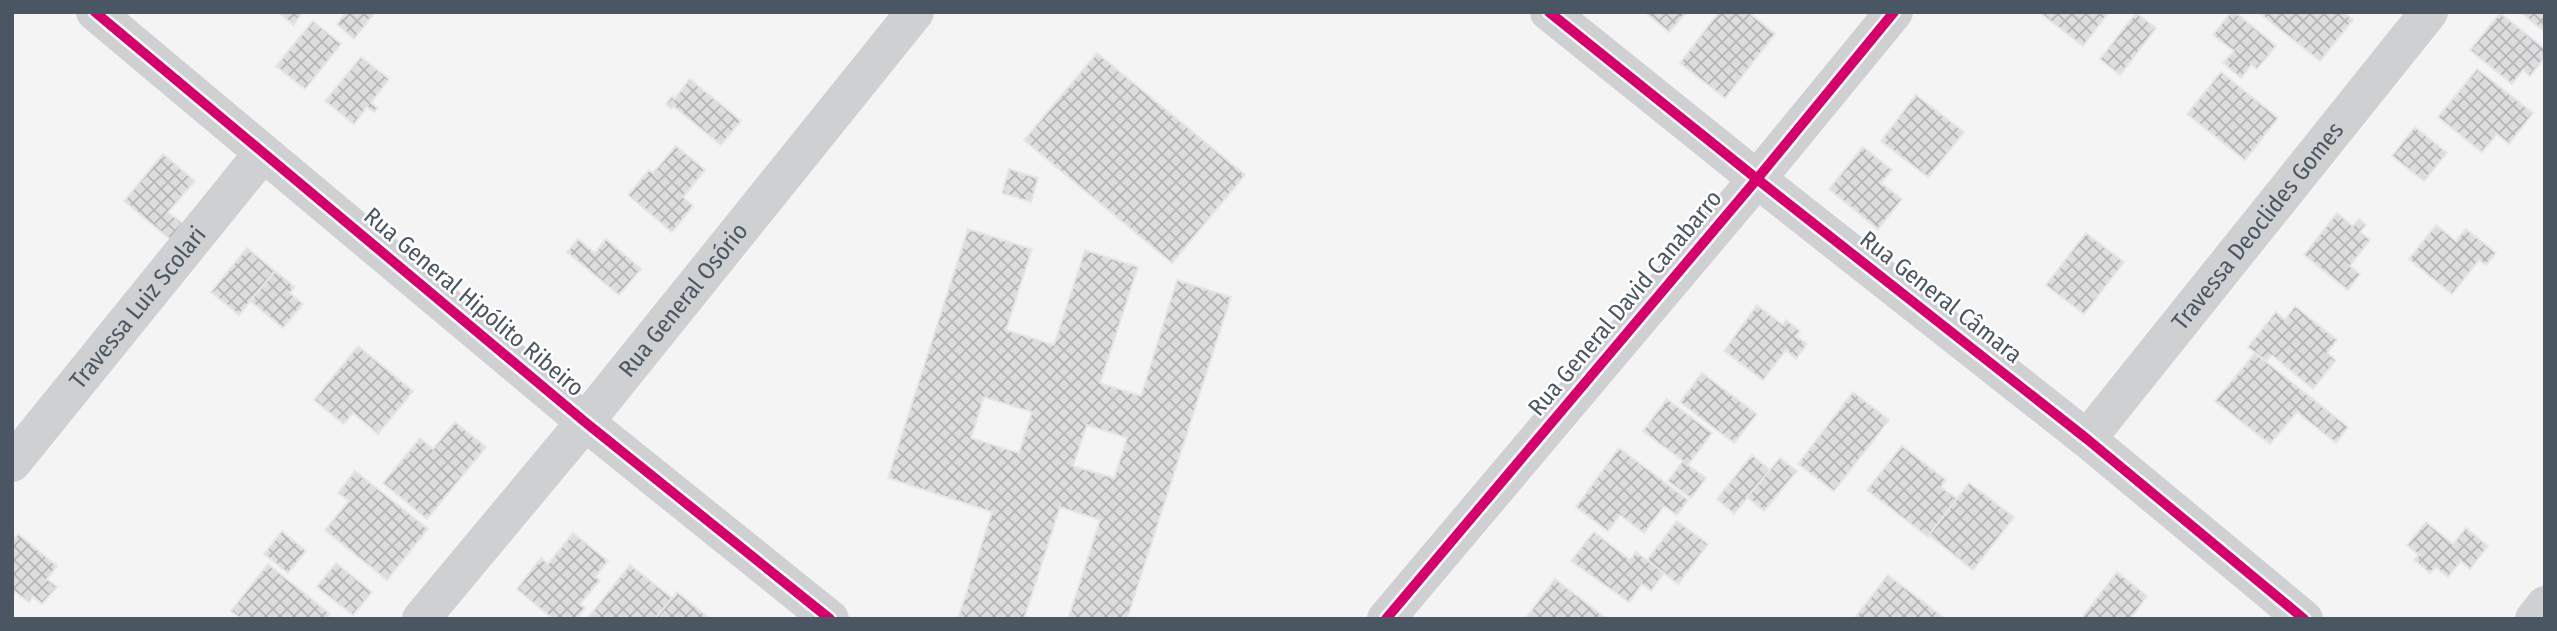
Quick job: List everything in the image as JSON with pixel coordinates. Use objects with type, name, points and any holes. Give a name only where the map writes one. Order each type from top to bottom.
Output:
[{"type":"street","name":"Rua General Hipólito Ribeiro","points":[[95,12],[585,422],[823,616]]},
{"type":"street","name":"Rua General Osório","points":[[422,619],[585,422],[915,12]]},
{"type":"street","name":"Rua General Câmara","points":[[1549,12],[2087,439],[2304,619]]},
{"type":"street","name":"Rua General David Canabarro","points":[[1387,619],[1894,12]]},
{"type":"street","name":"Travessa Deoclides Gomes","points":[[2087,439],[2429,12]]},
{"type":"street","name":"Travessa Luiz Scolari","points":[[12,463],[263,153]]},
{"type":"street","points":[[2534,619],[2545,605]]},
{"type":"building","points":[[278,12],[303,12],[293,25]]},
{"type":"building","points":[[346,12],[375,12],[354,39],[337,24]]},
{"type":"building","points":[[1645,12],[1687,12],[1669,32]]},
{"type":"building","points":[[1719,12],[1748,12],[1775,34],[1725,98],[1680,63]]},
{"type":"building","points":[[2039,12],[2109,12],[2083,46]]},
{"type":"building","points":[[2231,12],[2235,12],[2276,46],[2257,69],[2251,65],[2241,78],[2223,63],[2234,51],[2213,35]]},
{"type":"building","points":[[2258,12],[2344,12],[2353,20],[2320,61]]},
{"type":"building","points":[[2520,12],[2545,12],[2545,32]]},
{"type":"building","points":[[2136,13],[2156,28],[2120,75],[2100,59]]},
{"type":"building","points":[[2500,13],[2545,49],[2545,57],[2530,76],[2523,70],[2512,84],[2470,50]]},
{"type":"building","points":[[313,21],[341,44],[305,89],[276,66]]},
{"type":"building","points":[[1097,53],[1245,175],[1172,263],[1024,140]]},
{"type":"building","points":[[361,57],[389,79],[371,103],[378,108],[374,112],[367,107],[354,124],[325,101]]},
{"type":"building","points":[[2477,69],[2533,113],[2509,144],[2497,134],[2482,152],[2438,117]]},
{"type":"building","points":[[2221,72],[2278,118],[2245,160],[2187,114]]},
{"type":"building","points":[[690,79],[741,121],[721,145],[673,106],[671,109],[666,104],[672,96],[674,99]]},
{"type":"building","points":[[1916,95],[1964,132],[1928,177],[1881,141]]},
{"type":"building","points":[[2415,127],[2447,153],[2424,181],[2392,156]]},
{"type":"building","points":[[676,146],[705,170],[683,197],[693,206],[672,232],[628,195],[649,170],[653,173]]},
{"type":"building","points":[[1863,147],[1892,170],[1881,183],[1902,199],[1878,229],[1829,189]]},
{"type":"building","points":[[163,154],[195,181],[168,212],[185,225],[171,240],[124,201]]},
{"type":"building","points":[[1009,169],[1038,178],[1031,202],[1002,193]]},
{"type":"building","points":[[2337,213],[2353,226],[2359,219],[2366,225],[2360,232],[2370,240],[2350,266],[2360,274],[2348,290],[2304,255]]},
{"type":"building","points":[[2436,225],[2456,241],[2466,229],[2496,253],[2486,265],[2479,260],[2452,294],[2409,259]]},
{"type":"building","points":[[968,229],[1032,249],[1006,330],[1054,345],[1085,250],[1138,267],[1100,383],[1141,396],[1177,280],[1231,297],[1127,619],[1068,619],[1100,520],[1060,507],[1024,619],[958,619],[992,512],[888,478]],"holes":[[[984,397],[1032,412],[1019,453],[971,438]],[[1087,425],[1127,438],[1114,478],[1073,466]]]},
{"type":"building","points":[[2086,233],[2124,262],[2084,314],[2046,285]]},
{"type":"building","points":[[578,239],[595,253],[606,239],[641,269],[619,295],[567,252]]},
{"type":"building","points":[[247,248],[275,271],[239,315],[211,292]]},
{"type":"building","points":[[275,271],[295,287],[290,293],[303,304],[283,328],[250,301]]},
{"type":"building","points":[[1757,305],[1783,325],[1786,320],[1800,331],[1796,336],[1807,344],[1796,359],[1786,350],[1763,380],[1724,351]]},
{"type":"building","points":[[2295,306],[2337,340],[2327,353],[2336,360],[2313,389],[2272,355],[2266,361],[2248,347],[2276,312],[2285,320]]},
{"type":"building","points":[[358,346],[413,391],[378,434],[353,413],[344,424],[314,400]]},
{"type":"building","points":[[2255,353],[2348,427],[2336,443],[2297,412],[2270,444],[2215,401]]},
{"type":"building","points":[[1702,373],[1757,414],[1734,443],[1680,402]]},
{"type":"building","points":[[1853,392],[1889,420],[1834,491],[1798,464]]},
{"type":"building","points":[[1667,399],[1712,433],[1688,465],[1706,478],[1691,498],[1668,481],[1683,461],[1643,431]]},
{"type":"building","points":[[455,422],[486,447],[427,519],[383,483],[420,438],[433,449]]},
{"type":"building","points":[[1902,446],[1946,480],[1941,487],[1957,499],[1928,537],[1867,490]]},
{"type":"building","points":[[1619,448],[1688,500],[1677,515],[1664,506],[1644,533],[1620,515],[1608,531],[1576,507]]},
{"type":"building","points":[[1752,455],[1770,470],[1734,514],[1717,499]]},
{"type":"building","points":[[1780,458],[1797,471],[1764,511],[1747,497]]},
{"type":"building","points":[[355,471],[428,529],[387,580],[325,530],[349,501],[338,493]]},
{"type":"building","points":[[1969,483],[2014,517],[1973,570],[1929,535]]},
{"type":"building","points":[[1677,521],[1708,544],[1678,584],[1647,560]]},
{"type":"building","points":[[2426,522],[2453,544],[2466,528],[2488,546],[2470,569],[2461,561],[2448,577],[2436,567],[2430,573],[2414,560],[2419,555],[2407,545]]},
{"type":"building","points":[[282,531],[306,551],[288,573],[264,554]]},
{"type":"building","points":[[1594,532],[1630,560],[1636,552],[1664,573],[1651,591],[1642,584],[1629,602],[1571,561]]},
{"type":"building","points":[[573,533],[608,561],[595,577],[600,580],[580,604],[585,608],[576,619],[553,619],[517,589],[541,558],[548,564]]},
{"type":"building","points":[[18,534],[57,566],[47,579],[57,587],[42,604],[33,596],[29,602],[15,592],[12,595],[12,542]]},
{"type":"building","points":[[336,563],[372,592],[353,615],[317,587]]},
{"type":"building","points":[[268,564],[330,614],[326,619],[241,619],[231,611]]},
{"type":"building","points":[[630,565],[672,598],[655,619],[587,619]]},
{"type":"building","points":[[2117,572],[2147,596],[2130,619],[2081,619]]},
{"type":"building","points":[[1888,575],[1943,617],[1854,619]]},
{"type":"building","points":[[1555,579],[1607,619],[1525,619]]},
{"type":"building","points":[[677,592],[710,619],[655,619]]},
{"type":"cycle path","points":[[95,12],[585,422],[830,619]]},
{"type":"cycle path","points":[[1549,12],[2087,439],[2304,619]]},
{"type":"cycle path","points":[[1386,619],[1757,179],[1894,12]]}]
